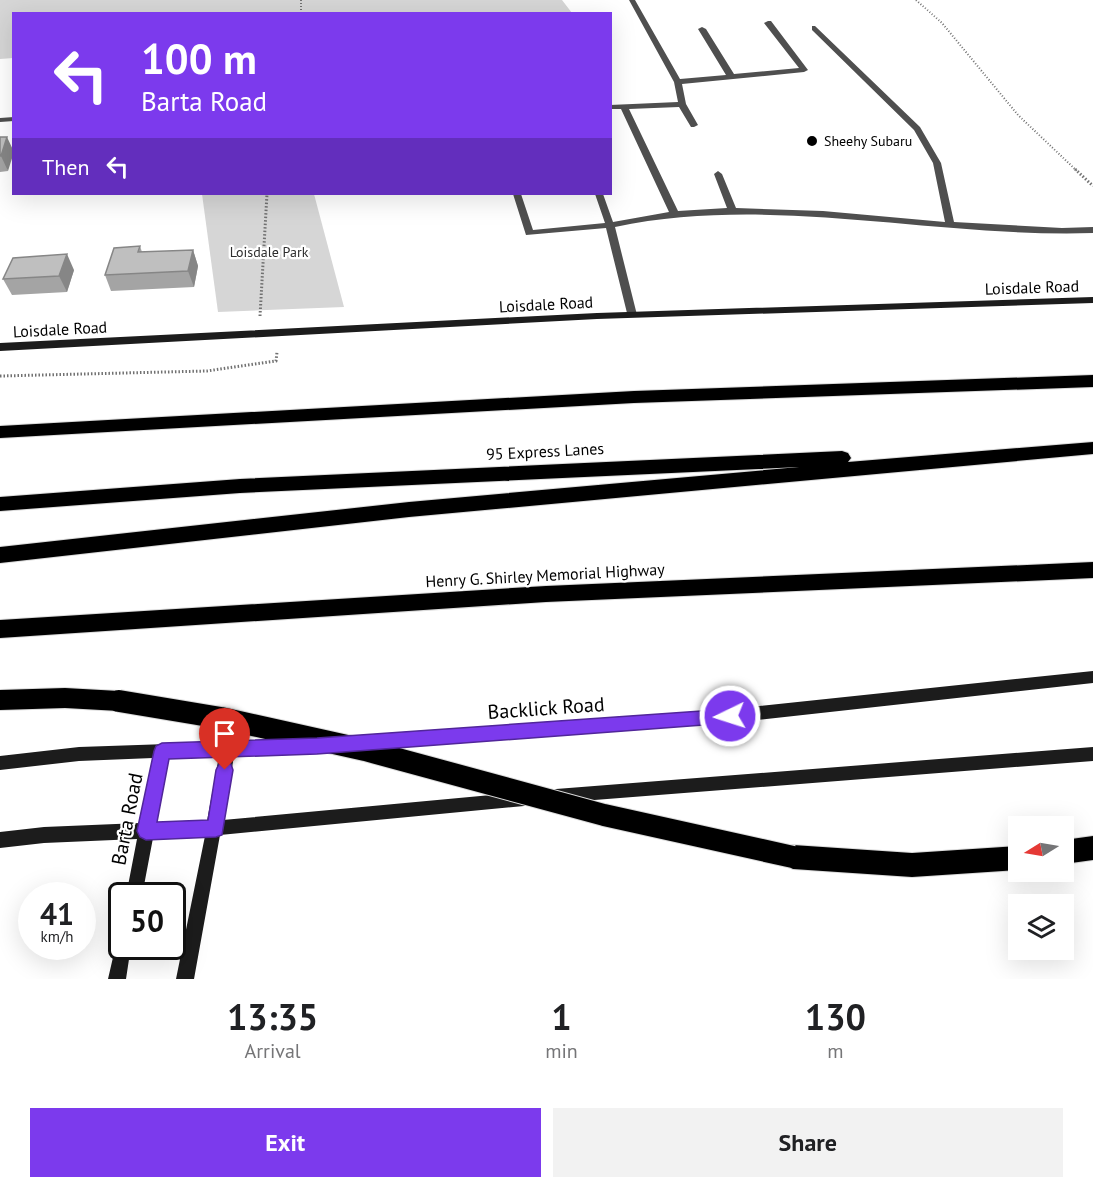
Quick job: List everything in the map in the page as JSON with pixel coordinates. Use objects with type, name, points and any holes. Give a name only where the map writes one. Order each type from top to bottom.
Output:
[{"type":"highway","points":[[0,432],[599,399],[1093,381]]},
{"type":"highway","points":[[0,555],[418,509],[1093,448]]},
{"type":"highway","name":"95 Express Lanes","points":[[0,504],[240,486],[1093,448]]},
{"type":"highway","name":"Henry G. Shirley Memorial Highway","points":[[0,629],[474,598],[907,576],[1093,570]]},
{"type":"highway","points":[[0,700],[65,698],[118,701],[221,718],[365,750],[604,815],[794,857],[912,865],[1008,859]]},
{"type":"highway","points":[[1074,851],[1093,848]]},
{"type":"main road","name":"Loisdale Road","points":[[0,347],[632,315],[1093,300]]},
{"type":"main road","name":"Backlick Road","points":[[0,763],[78,754],[227,750],[730,716],[1093,677]]},
{"type":"main road","points":[[185,979],[198,903],[216,828],[227,750]]},
{"type":"main road","name":"Barta Road","points":[[137,882],[162,751]]},
{"type":"main road","points":[[0,840],[44,835],[216,828],[750,778],[1093,754]]},
{"type":"main road","points":[[117,979],[120,960]]},
{"type":"street","points":[[632,0],[678,82],[682,104],[694,124]]},
{"type":"street","points":[[678,82],[804,70],[768,22]]},
{"type":"street","points":[[816,28],[917,129],[937,164],[950,225]]},
{"type":"street","points":[[702,29],[732,78]]},
{"type":"street","points":[[612,107],[682,104]]},
{"type":"street","points":[[624,106],[675,214]]},
{"type":"street","points":[[718,174],[733,213]]},
{"type":"street","points":[[517,195],[529,232],[610,225],[642,216],[733,213],[808,214],[950,225],[1062,231],[1093,230]]},
{"type":"street","points":[[599,195],[610,225],[632,315]]},
{"type":"path","points":[[916,0],[942,23],[1018,115],[1093,186]]},
{"type":"path","points":[[258,333],[267,195]]},
{"type":"green space","points":[[0,0],[562,0],[571,12],[12,12],[12,58],[0,59]]},
{"type":"green space","name":"Loisdale Park","points":[[202,195],[314,195],[344,307],[218,312]]},
{"type":"building","points":[[0,137],[7,137],[1,156],[0,156]]},
{"type":"building","points":[[140,246],[138,252],[193,250],[188,271],[105,275],[114,248]]},
{"type":"building","points":[[67,254],[59,276],[3,279],[13,258]]},
{"type":"place","name":"Sheehy Subaru","points":[[812,141]]},
{"type":"route","points":[[225,770],[216,828],[146,831],[162,751],[317,746],[730,716]]}]
